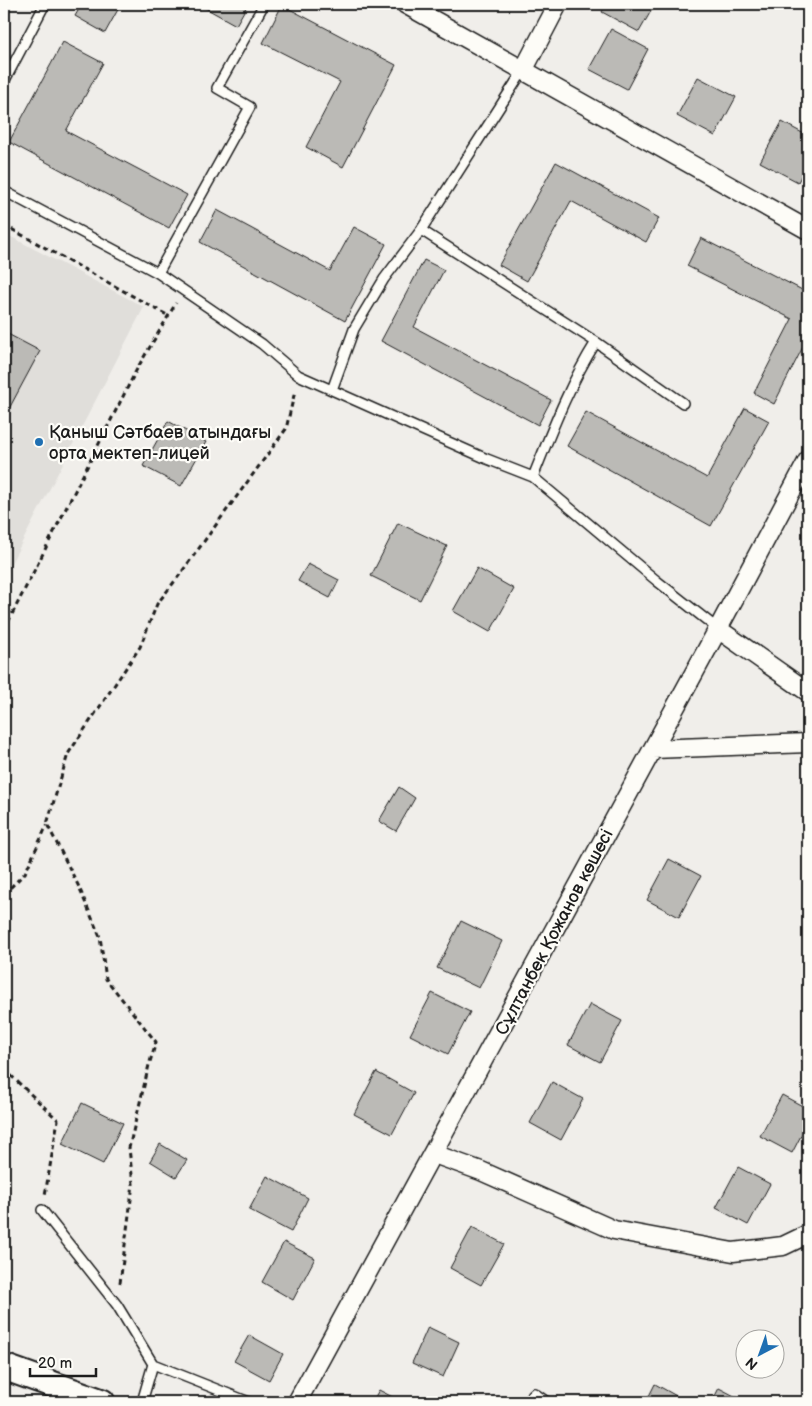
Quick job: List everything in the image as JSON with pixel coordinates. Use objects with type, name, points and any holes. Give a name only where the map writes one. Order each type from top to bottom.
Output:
[{"type":"street","points":[[405,4],[524,69],[808,230]]},
{"type":"street","points":[[524,69],[558,4]]},
{"type":"street","name":"Сұлтанбек Қожанов көшесі","points":[[297,1402],[434,1154],[808,460]]},
{"type":"street","points":[[718,629],[808,692]]},
{"type":"street","points":[[653,749],[808,743]]},
{"type":"street","points":[[434,1154],[481,1171],[614,1230],[733,1252],[783,1246],[808,1234]]},
{"type":"street","points":[[4,1368],[102,1402]]},
{"type":"lane","points":[[4,82],[45,4]]},
{"type":"lane","points":[[158,273],[250,107],[217,88],[264,4]]},
{"type":"lane","points":[[332,390],[354,329],[384,279],[421,230],[524,69]]},
{"type":"lane","points":[[4,191],[158,273],[262,344],[298,375],[487,459],[534,477],[657,581],[718,629]]},
{"type":"lane","points":[[421,230],[596,342],[683,403]]},
{"type":"lane","points":[[534,477],[563,402],[579,368],[596,342]]},
{"type":"lane","points":[[42,1210],[117,1305],[153,1364],[249,1402]]},
{"type":"lane","points":[[142,1402],[153,1364]]},
{"type":"lane","points":[[526,1402],[534,1393],[547,1402]]},
{"type":"path","points":[[4,225],[168,315]]},
{"type":"path","points":[[4,630],[138,367],[184,290]]},
{"type":"path","points":[[4,894],[25,873],[47,824],[68,754],[140,646],[157,604],[286,429],[298,375]]},
{"type":"path","points":[[47,824],[78,885],[100,937],[106,979],[156,1042],[148,1064],[129,1148],[133,1184],[117,1305]]},
{"type":"path","points":[[4,1069],[58,1120],[42,1210]]},
{"type":"shaded area","name":"Қаныш Сәтбаев атындағы орта мектеп-лицей","points":[[4,233],[144,307],[4,577]]},
{"type":"building","points":[[82,4],[121,4],[105,33],[75,16]]},
{"type":"building","points":[[198,4],[248,4],[236,25]]},
{"type":"building","points":[[606,4],[655,4],[639,32],[602,12]]},
{"type":"building","points":[[282,5],[396,65],[343,167],[306,147],[340,82],[263,43]]},
{"type":"building","points":[[611,29],[648,49],[627,89],[589,69]]},
{"type":"building","points":[[63,42],[103,63],[66,131],[187,195],[169,228],[9,142]]},
{"type":"building","points":[[698,77],[736,97],[715,136],[677,116]]},
{"type":"building","points":[[782,122],[808,136],[808,163],[798,182],[760,162]]},
{"type":"building","points":[[556,162],[659,218],[646,242],[571,201],[527,281],[499,265]]},
{"type":"building","points":[[217,210],[330,271],[354,227],[386,244],[345,321],[200,242]]},
{"type":"building","points":[[701,238],[808,293],[808,337],[774,404],[754,393],[792,319],[687,266]]},
{"type":"building","points":[[424,260],[444,270],[414,327],[551,400],[538,425],[381,341]]},
{"type":"building","points":[[4,332],[40,351],[4,418]]},
{"type":"building","points":[[745,408],[769,421],[711,526],[567,446],[586,412],[707,478]]},
{"type":"building","points":[[168,421],[206,442],[181,486],[143,466]]},
{"type":"building","points":[[398,523],[447,546],[420,600],[371,576]]},
{"type":"building","points":[[308,564],[339,580],[330,598],[298,581]]},
{"type":"building","points":[[477,568],[514,589],[490,632],[453,611]]},
{"type":"building","points":[[399,787],[415,798],[396,831],[379,821]]},
{"type":"building","points":[[669,859],[701,876],[679,917],[647,900]]},
{"type":"building","points":[[461,921],[502,941],[479,988],[437,968]]},
{"type":"building","points":[[432,993],[470,1012],[448,1054],[410,1035]]},
{"type":"building","points":[[590,1004],[622,1021],[600,1062],[568,1045]]},
{"type":"building","points":[[808,1048],[808,1065],[801,1061]]},
{"type":"building","points":[[376,1072],[414,1093],[392,1134],[354,1114]]},
{"type":"building","points":[[552,1082],[583,1099],[561,1140],[530,1123]]},
{"type":"building","points":[[782,1095],[808,1109],[808,1122],[792,1153],[760,1136]]},
{"type":"building","points":[[82,1103],[123,1123],[103,1164],[62,1144]]},
{"type":"building","points":[[160,1144],[187,1160],[176,1177],[150,1161]]},
{"type":"building","points":[[738,1167],[770,1184],[748,1225],[716,1208]]},
{"type":"building","points":[[267,1176],[308,1198],[291,1232],[249,1210]]},
{"type":"building","points":[[472,1227],[504,1244],[481,1285],[450,1268]]},
{"type":"building","points":[[284,1242],[315,1258],[293,1300],[262,1282]]},
{"type":"building","points":[[428,1327],[459,1342],[443,1377],[412,1363]]},
{"type":"building","points":[[249,1335],[283,1354],[269,1380],[234,1361]]},
{"type":"building","points":[[655,1384],[687,1402],[646,1402]]},
{"type":"building","points":[[719,1388],[746,1402],[712,1402]]},
{"type":"building","points":[[379,1390],[402,1402],[372,1402]]},
{"type":"place","name":"Қаныш Сәтбаев атындағы орта мектеп-лицей","points":[[39,442]]}]
